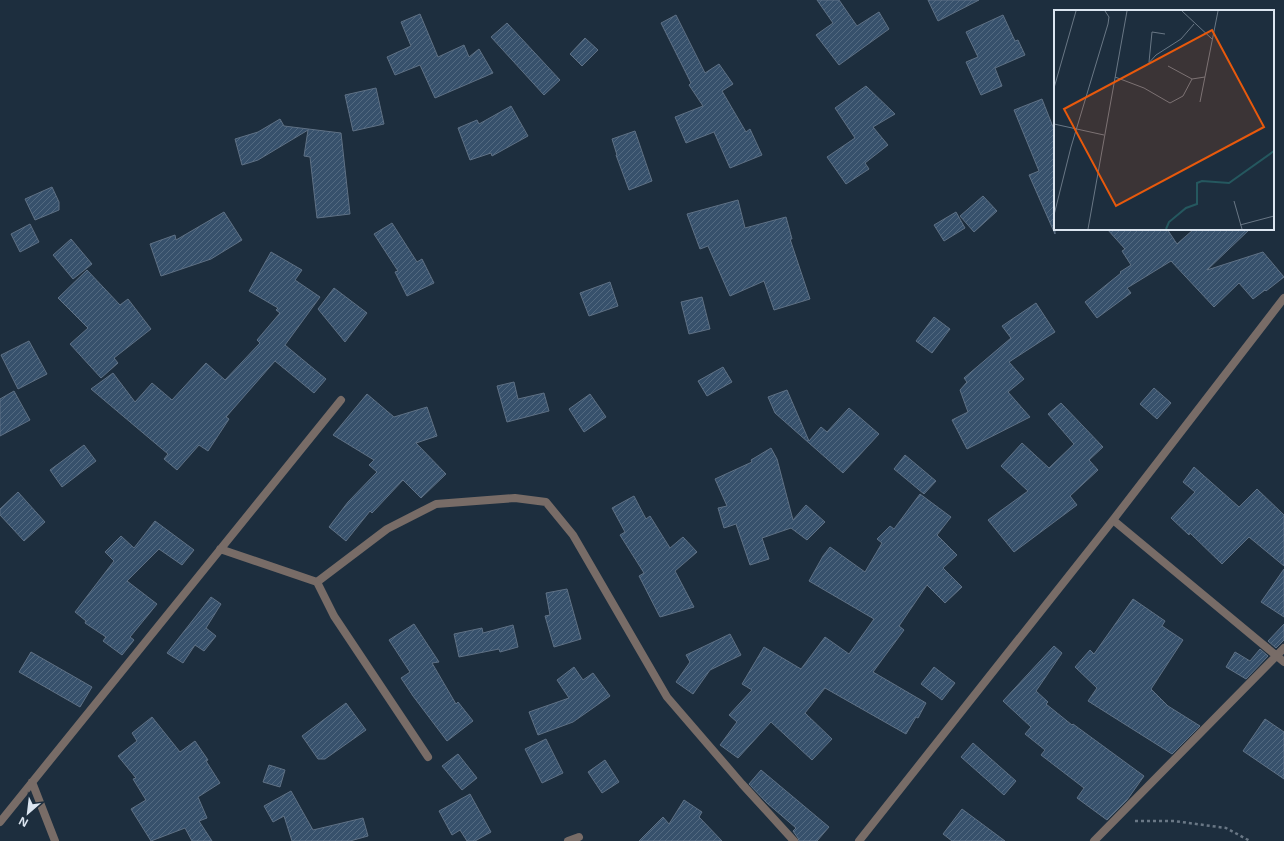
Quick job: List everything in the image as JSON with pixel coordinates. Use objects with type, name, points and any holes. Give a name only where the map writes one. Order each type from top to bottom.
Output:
[{"type":"street","points":[[859,841],[1113,520],[1284,298]]},
{"type":"street","points":[[0,822],[341,400]]},
{"type":"street","points":[[317,582],[387,529],[436,504],[515,498],[546,502],[574,535],[667,697],[742,784],[794,841]]},
{"type":"street","points":[[1113,520],[1284,662]]},
{"type":"street","points":[[220,549],[317,582],[334,616],[428,756]]},
{"type":"street","points":[[1094,841],[1284,648]]},
{"type":"street","points":[[32,782],[55,841]]},
{"type":"street","points":[[568,841],[579,837]]},
{"type":"path","points":[[1113,822],[1174,821],[1226,828],[1250,841]]},
{"type":"building","points":[[817,0],[839,0],[857,26],[879,12],[889,29],[839,65],[816,35],[833,23]]},
{"type":"building","points":[[928,0],[979,0],[938,21]]},
{"type":"building","points":[[420,14],[438,57],[464,45],[469,57],[479,49],[493,73],[435,98],[420,65],[395,75],[387,57],[411,46],[401,22]]},
{"type":"building","points":[[676,15],[705,73],[719,64],[733,84],[722,91],[746,132],[750,129],[762,155],[730,168],[714,132],[686,143],[675,117],[703,106],[689,85],[691,83],[661,23]]},
{"type":"building","points":[[1003,15],[1015,41],[1018,40],[1025,55],[995,68],[1002,86],[981,95],[966,62],[978,57],[966,32]]},
{"type":"building","points":[[507,23],[560,80],[544,95],[491,37]]},
{"type":"building","points":[[585,38],[598,50],[582,66],[570,54]]},
{"type":"building","points":[[866,86],[895,114],[873,127],[888,145],[865,163],[869,169],[846,184],[827,157],[855,138],[835,108]]},
{"type":"building","points":[[376,88],[384,124],[353,131],[345,95]]},
{"type":"building","points":[[1042,99],[1054,129],[1055,234],[1029,175],[1039,171],[1014,110]]},
{"type":"building","points":[[511,106],[528,136],[492,156],[491,153],[470,160],[458,128],[477,120],[479,124]]},
{"type":"building","points":[[280,119],[284,126],[341,133],[350,214],[317,218],[310,157],[304,156],[308,130],[258,160],[242,165],[235,139],[258,132]]},
{"type":"building","points":[[635,131],[652,181],[629,190],[616,155],[612,139]]},
{"type":"building","points":[[52,187],[59,202],[59,210],[35,220],[25,199]]},
{"type":"building","points":[[983,196],[997,211],[974,232],[960,216]]},
{"type":"building","points":[[738,200],[745,228],[786,217],[792,239],[790,239],[810,299],[774,310],[764,281],[730,296],[708,246],[700,249],[687,214]]},
{"type":"building","points":[[224,212],[242,240],[211,259],[161,276],[150,244],[175,235],[176,240]]},
{"type":"building","points":[[956,212],[965,228],[944,241],[934,225]]},
{"type":"building","points":[[392,223],[417,262],[422,259],[434,283],[407,296],[395,272],[398,271],[374,234]]},
{"type":"building","points":[[30,224],[39,242],[20,252],[11,234]]},
{"type":"building","points":[[1108,230],[1168,230],[1177,244],[1193,230],[1249,230],[1207,270],[1263,252],[1284,277],[1253,299],[1239,283],[1214,307],[1171,261],[1127,288],[1131,293],[1097,318],[1085,302],[1121,273],[1120,272],[1131,265],[1122,251],[1125,249]]},
{"type":"building","points":[[71,239],[92,264],[73,279],[53,255]]},
{"type":"building","points":[[271,252],[302,270],[295,280],[320,297],[285,345],[326,379],[314,393],[275,361],[226,417],[229,419],[208,451],[199,445],[177,470],[164,459],[168,454],[91,389],[113,373],[135,402],[152,383],[172,400],[206,363],[225,380],[260,343],[257,340],[280,313],[276,310],[278,308],[249,291]]},
{"type":"building","points":[[87,270],[120,305],[128,299],[151,329],[114,358],[118,363],[101,378],[70,344],[88,328],[58,298]]},
{"type":"building","points":[[610,282],[618,306],[589,316],[580,293]]},
{"type":"building","points":[[334,288],[367,313],[345,342],[318,309]]},
{"type":"building","points":[[702,297],[710,329],[689,334],[681,302]]},
{"type":"building","points":[[1036,303],[1055,332],[1009,362],[1024,379],[1008,392],[1030,417],[967,449],[952,420],[968,412],[960,390],[967,382],[964,378],[1011,338],[1002,326]]},
{"type":"building","points":[[934,317],[950,329],[932,353],[916,341]]},
{"type":"building","points":[[29,341],[47,374],[18,389],[1,355]]},
{"type":"building","points":[[723,367],[732,382],[707,396],[698,381]]},
{"type":"building","points":[[514,382],[518,399],[544,393],[549,411],[507,422],[497,386]]},
{"type":"building","points":[[1154,388],[1171,403],[1157,419],[1140,404]]},
{"type":"building","points":[[787,390],[809,441],[821,427],[827,432],[849,408],[879,434],[843,473],[775,413],[768,397]]},
{"type":"building","points":[[14,391],[30,420],[0,436],[0,399]]},
{"type":"building","points":[[367,394],[394,417],[427,407],[437,436],[416,443],[446,474],[421,498],[403,480],[372,513],[370,511],[346,541],[329,527],[348,502],[377,472],[369,465],[374,460],[333,435]]},
{"type":"building","points":[[590,394],[606,417],[584,432],[569,409]]},
{"type":"building","points":[[1061,403],[1103,447],[1089,460],[1098,470],[1070,496],[1077,505],[1014,552],[988,520],[1028,491],[1001,466],[1022,443],[1049,468],[1074,444],[1048,414]]},
{"type":"building","points":[[84,445],[96,461],[62,487],[50,470]]},
{"type":"building","points":[[771,448],[777,459],[793,520],[806,505],[825,522],[807,540],[791,528],[762,538],[769,559],[750,565],[736,524],[724,528],[718,508],[727,506],[715,479],[752,462],[751,460]]},
{"type":"building","points":[[905,455],[936,481],[924,494],[894,469]]},
{"type":"building","points":[[1194,467],[1239,507],[1257,489],[1284,515],[1284,566],[1249,537],[1222,564],[1190,533],[1189,535],[1171,518],[1195,492],[1183,482]]},
{"type":"building","points":[[18,492],[45,522],[24,541],[0,515],[0,509]]},
{"type":"building","points":[[920,494],[951,517],[937,535],[957,555],[943,568],[962,587],[945,603],[927,585],[899,626],[904,630],[873,672],[926,703],[918,718],[916,717],[906,734],[825,688],[805,713],[832,739],[812,760],[771,722],[738,758],[720,745],[737,722],[729,715],[752,690],[742,684],[764,647],[801,669],[825,637],[849,654],[874,619],[809,581],[823,556],[830,547],[865,572],[882,543],[877,539],[890,526],[894,529]]},
{"type":"building","points":[[634,496],[646,519],[650,516],[670,548],[683,537],[697,552],[675,571],[694,607],[660,617],[639,576],[644,573],[620,535],[625,532],[612,508]]},
{"type":"building","points":[[155,521],[194,550],[182,565],[159,549],[127,581],[157,604],[130,637],[134,640],[122,655],[103,641],[106,637],[85,623],[86,621],[75,612],[114,561],[105,552],[121,536],[134,548]]},
{"type":"building","points":[[1284,569],[1284,617],[1261,602]]},
{"type":"building","points":[[567,589],[581,639],[554,647],[545,616],[550,615],[546,593]]},
{"type":"building","points":[[211,597],[221,604],[206,628],[216,636],[204,651],[195,645],[183,663],[167,653]]},
{"type":"building","points":[[1133,599],[1165,621],[1162,626],[1183,640],[1151,689],[1168,706],[1200,726],[1172,754],[1088,701],[1097,688],[1075,667],[1090,650],[1094,654]]},
{"type":"building","points":[[414,624],[439,662],[432,663],[456,704],[458,702],[473,721],[447,741],[401,678],[410,672],[389,640]]},
{"type":"building","points":[[1284,624],[1284,640],[1276,648],[1268,641]]},
{"type":"building","points":[[513,625],[518,647],[500,652],[499,649],[459,657],[454,634],[482,628],[483,633]]},
{"type":"building","points":[[730,634],[741,655],[710,670],[693,694],[676,682],[690,662],[686,655]]},
{"type":"building","points":[[1054,646],[1062,653],[1036,691],[1048,702],[1046,704],[1072,725],[1073,724],[1144,776],[1127,800],[1107,820],[1077,798],[1084,788],[1041,755],[1045,750],[1025,734],[1031,727],[1003,701]]},
{"type":"building","points":[[1260,649],[1268,656],[1246,679],[1226,667],[1235,652],[1250,661]]},
{"type":"building","points":[[31,652],[92,687],[80,707],[19,672]]},
{"type":"building","points":[[574,667],[583,680],[593,673],[610,696],[573,722],[538,735],[529,712],[569,698],[557,680]]},
{"type":"building","points":[[934,667],[955,683],[942,700],[921,684]]},
{"type":"building","points":[[346,703],[366,730],[325,759],[318,759],[302,736]]},
{"type":"building","points":[[152,717],[180,752],[195,741],[208,760],[206,761],[220,783],[198,797],[207,818],[199,821],[212,841],[192,841],[185,828],[151,841],[131,809],[146,800],[133,779],[136,778],[118,756],[137,741],[132,733]]},
{"type":"building","points":[[1265,719],[1284,732],[1284,779],[1243,751]]},
{"type":"building","points":[[546,739],[563,773],[542,783],[525,749]]},
{"type":"building","points":[[973,743],[1016,781],[1004,795],[961,757]]},
{"type":"building","points":[[458,754],[477,778],[462,790],[442,766]]},
{"type":"building","points":[[605,760],[619,782],[602,793],[588,772]]},
{"type":"building","points":[[269,765],[285,770],[280,787],[263,782]]},
{"type":"building","points":[[761,770],[829,827],[817,841],[799,841],[793,831],[796,828],[767,803],[749,784]]},
{"type":"building","points":[[291,791],[313,830],[363,818],[368,836],[350,841],[292,841],[284,816],[273,822],[264,806]]},
{"type":"building","points":[[470,794],[491,832],[475,841],[467,841],[460,830],[452,835],[439,811]]},
{"type":"building","points":[[684,800],[702,812],[699,817],[722,841],[639,841],[663,817],[669,824]]},
{"type":"building","points":[[962,809],[1005,841],[952,841],[943,834]]}]
